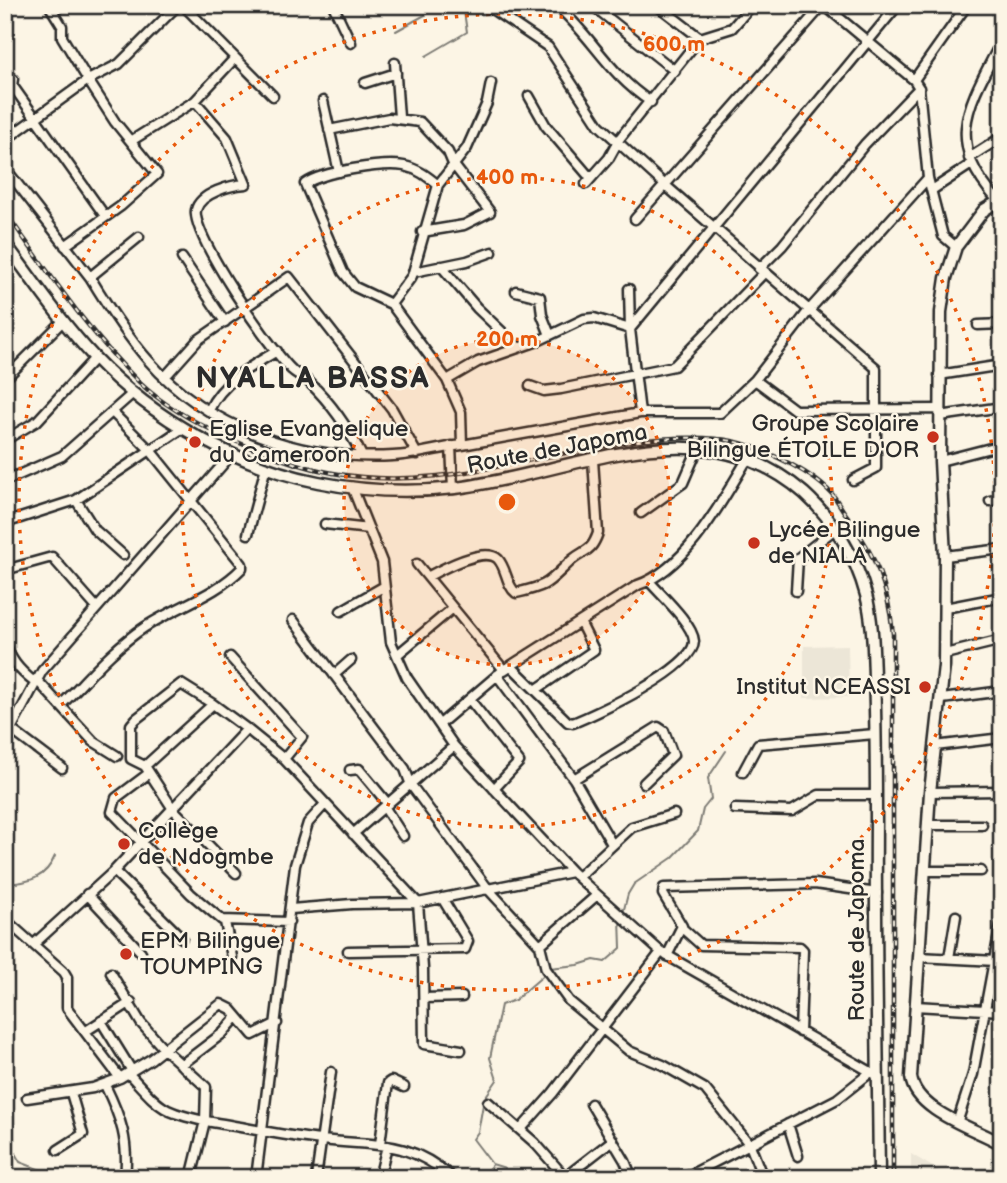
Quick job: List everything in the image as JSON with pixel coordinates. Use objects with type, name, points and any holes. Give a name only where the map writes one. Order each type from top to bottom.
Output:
[{"type":"main road","points":[[1000,200],[984,210],[956,247],[943,297],[939,375],[945,556],[945,654],[930,792],[912,1086],[922,1101],[1002,1144]]},
{"type":"main road","name":"Route de Japoma","points":[[5,243],[63,321],[95,358],[132,394],[183,428],[232,454],[266,467],[320,482],[352,487],[453,489],[636,450],[699,446],[748,458],[794,485],[815,503],[848,550],[867,599],[873,642],[877,893],[874,1074],[879,1178]]},
{"type":"street","points":[[49,5],[62,26],[62,37],[88,80],[157,176],[65,246]]},
{"type":"street","points":[[5,140],[88,80],[119,64],[180,5],[273,96]]},
{"type":"street","points":[[333,5],[351,43]]},
{"type":"street","points":[[486,5],[548,47],[595,120],[618,145],[876,368],[878,383],[873,410],[876,468],[853,480]]},
{"type":"street","points":[[555,5],[581,28],[618,77],[651,102]]},
{"type":"street","points":[[592,5],[675,71]]},
{"type":"street","points":[[657,5],[700,38]]},
{"type":"street","points":[[586,184],[700,38],[732,28],[752,5]]},
{"type":"street","points":[[635,219],[823,5],[868,40],[916,84],[928,178],[943,236],[956,247]]},
{"type":"street","points":[[631,329],[898,5]]},
{"type":"street","points":[[530,386],[551,391],[635,376],[674,366],[684,359],[761,271],[916,84],[967,5]]},
{"type":"street","points":[[999,46],[974,95],[965,130],[969,161],[1000,200]]},
{"type":"street","points":[[131,141],[195,101],[235,58]]},
{"type":"street","points":[[365,83],[396,68],[399,117]]},
{"type":"street","points":[[13,79],[12,85],[105,216]]},
{"type":"street","points":[[391,304],[414,272],[422,232],[438,185],[472,136],[487,103],[491,83]]},
{"type":"street","points":[[529,96],[550,132],[587,173],[593,176]]},
{"type":"street","points":[[195,101],[227,138],[246,184],[226,187],[200,202],[195,218],[212,254],[247,309],[291,370],[309,381],[346,426],[362,456]]},
{"type":"street","points":[[323,101],[339,172]]},
{"type":"street","points":[[329,130],[399,117],[425,125],[448,152],[453,164],[489,214],[464,225],[422,232]]},
{"type":"street","points":[[932,190],[1002,137]]},
{"type":"street","points":[[438,185],[421,172],[400,165],[339,172],[307,182],[304,187],[349,281],[355,287],[391,304],[447,380],[461,412],[462,445]]},
{"type":"street","points":[[5,168],[90,277],[142,353],[164,378],[187,398],[278,444],[362,456],[416,454],[640,413],[713,415],[725,408],[755,380],[810,309],[928,178]]},
{"type":"street","points":[[90,277],[139,237]]},
{"type":"street","points":[[414,272],[492,252]]},
{"type":"street","points":[[182,258],[225,323]]},
{"type":"street","points":[[442,266],[477,308],[518,347]]},
{"type":"street","points":[[164,378],[198,340],[247,309],[286,278],[291,278],[392,409],[416,454]]},
{"type":"street","points":[[629,289],[640,413]]},
{"type":"street","points":[[516,290],[540,297],[541,315],[550,335]]},
{"type":"street","points":[[447,380],[478,362],[550,335],[575,322],[594,318],[631,329]]},
{"type":"street","points":[[5,379],[63,321]]},
{"type":"street","points":[[978,325],[1002,324]]},
{"type":"street","points":[[209,411],[219,392],[249,368],[277,351]]},
{"type":"street","points":[[5,440],[37,421],[95,358]]},
{"type":"street","points":[[939,375],[1002,365]]},
{"type":"street","points":[[755,380],[795,410],[940,412],[1002,407]]},
{"type":"street","points":[[5,481],[62,456],[132,394]]},
{"type":"street","points":[[61,705],[124,643],[147,626],[229,580],[242,568],[242,564],[150,450],[112,412]]},
{"type":"street","points":[[5,523],[76,500],[183,428]]},
{"type":"street","points":[[940,461],[1002,445]]},
{"type":"street","points":[[451,446],[453,489]]},
{"type":"street","points":[[641,513],[683,483],[699,446]]},
{"type":"street","points":[[5,740],[9,727],[35,680],[232,454]]},
{"type":"street","points":[[440,724],[504,670],[581,624],[638,585],[661,575],[715,513],[748,458]]},
{"type":"street","points":[[429,576],[464,560],[488,555],[498,560],[516,593],[551,583],[574,559],[588,552],[598,533],[593,460]]},
{"type":"street","points":[[247,534],[266,467]]},
{"type":"street","points":[[352,487],[382,562],[391,642],[408,678],[454,746],[575,874],[664,954],[874,1074],[847,1093],[688,1177]]},
{"type":"street","points":[[990,501],[1002,499]]},
{"type":"street","points":[[76,500],[94,530],[123,555]]},
{"type":"street","points":[[325,524],[369,529]]},
{"type":"street","points":[[796,591],[798,558],[835,529]]},
{"type":"street","points":[[945,556],[1002,550]]},
{"type":"street","points":[[5,584],[5,572],[52,556],[97,608]]},
{"type":"street","points":[[417,564],[504,670],[612,844]]},
{"type":"street","points":[[504,670],[537,689],[564,719],[573,723],[614,707],[682,662],[692,647],[694,639],[685,623],[649,581]]},
{"type":"street","points":[[341,611],[383,587]]},
{"type":"street","points":[[945,608],[1002,597]]},
{"type":"street","points":[[397,655],[453,608]]},
{"type":"street","points":[[293,620],[405,769],[411,785],[488,889],[541,945],[546,969],[557,987],[602,1030],[629,1051],[663,1065],[705,1089],[751,1144],[763,1178]]},
{"type":"street","points":[[537,689],[594,650],[581,624]]},
{"type":"street","points":[[5,640],[8,653],[17,667],[61,705],[93,741],[117,756]]},
{"type":"street","points":[[945,654],[1002,640]]},
{"type":"street","points":[[230,657],[302,737],[284,759]]},
{"type":"street","points":[[334,675],[351,660]]},
{"type":"street","points":[[236,873],[173,809],[146,770],[131,759],[131,725],[138,716],[178,685],[213,704],[284,759],[418,903],[424,1044],[461,1050]]},
{"type":"street","points":[[942,699],[1002,691]]},
{"type":"street","points":[[470,700],[519,762],[494,789]]},
{"type":"street","points":[[213,704],[116,798],[112,809],[191,894],[225,922],[232,957]]},
{"type":"street","points":[[9,727],[62,768]]},
{"type":"street","points":[[574,779],[658,727],[664,732],[673,755],[644,783]]},
{"type":"street","points":[[34,944],[114,871],[247,729]]},
{"type":"street","points":[[743,772],[758,744],[875,734]]},
{"type":"street","points":[[935,746],[1002,738]]},
{"type":"street","points":[[353,834],[454,746]]},
{"type":"street","points":[[350,769],[359,769],[387,806],[403,836]]},
{"type":"street","points":[[930,792],[1002,791]]},
{"type":"street","points":[[735,809],[792,811],[819,795],[876,795]]},
{"type":"street","points":[[256,1178],[295,865],[308,823],[325,804]]},
{"type":"street","points":[[291,909],[352,904],[418,903],[575,874],[636,825],[674,814]]},
{"type":"street","points":[[929,825],[982,825]]},
{"type":"street","points":[[114,871],[182,938]]},
{"type":"street","points":[[926,871],[981,871]]},
{"type":"street","points":[[800,1032],[803,950],[800,947],[701,945],[682,928],[663,894],[664,888],[802,884],[877,893]]},
{"type":"street","points":[[87,894],[141,952]]},
{"type":"street","points":[[541,945],[597,895]]},
{"type":"street","points":[[348,951],[465,949],[468,946],[442,898]]},
{"type":"street","points":[[949,958],[956,916]]},
{"type":"street","points":[[8,922],[67,978],[66,1007],[86,1031],[155,1102],[171,1114],[322,1140],[383,1145],[420,1154],[453,1178]]},
{"type":"street","points":[[225,922],[289,922]]},
{"type":"street","points":[[958,1120],[973,1074],[1001,923]]},
{"type":"street","points":[[521,1129],[664,954],[682,928]]},
{"type":"street","points":[[919,957],[996,961]]},
{"type":"street","points":[[111,973],[131,1002],[141,1023],[208,1091],[205,1121],[191,1178]]},
{"type":"street","points":[[424,998],[462,997]]},
{"type":"street","points":[[86,1031],[131,1002]]},
{"type":"street","points":[[27,1098],[71,1093],[105,1085],[164,1049],[221,1004],[231,1009],[236,1018],[255,1035],[277,1023]]},
{"type":"street","points":[[915,1006],[1002,1011]]},
{"type":"street","points":[[181,1065],[223,1033],[236,1018]]},
{"type":"street","points":[[101,1021],[127,1074]]},
{"type":"street","points":[[316,1178],[331,1072]]},
{"type":"street","points":[[379,1178],[388,1083],[391,1081],[404,1087]]},
{"type":"street","points":[[105,1085],[120,1116],[128,1149],[125,1178]]},
{"type":"street","points":[[58,1150],[83,1134],[71,1093]]},
{"type":"street","points":[[488,1102],[521,1129],[565,1177],[613,1140]]},
{"type":"street","points":[[591,1104],[632,1178]]},
{"type":"street","points":[[788,1124],[798,1156]]},
{"type":"shaded area","points":[[848,645],[849,697],[804,698],[804,646]]},
{"type":"shaded area","points":[[911,1154],[931,1166],[950,1178],[911,1178]]},
{"type":"waterway","points":[[396,31],[443,5]]},
{"type":"waterway","points":[[426,56],[467,32],[463,5]]},
{"type":"waterway","points":[[623,913],[634,884],[672,858],[698,831],[703,809],[711,799],[708,778],[726,751]]},
{"type":"waterway","points":[[5,884],[36,878],[47,870],[55,856]]},
{"type":"waterway","points":[[549,968],[578,965],[594,960],[605,962],[621,948],[620,918]]},
{"type":"waterway","points":[[505,1168],[492,1164],[473,1139],[478,1132],[484,1099],[497,1080],[490,1058],[501,1005],[515,1000],[545,974]]},
{"type":"waterway","points":[[5,1136],[20,1162],[51,1174],[54,1178]]},
{"type":"waterway","points":[[480,1178],[492,1165]]},
{"type":"railway","points":[[5,212],[85,321],[139,382],[179,412],[204,426],[284,460],[333,473],[382,478],[430,477],[621,443],[670,438],[718,439],[747,445],[779,458],[810,476],[832,494],[866,545],[879,572],[888,601],[893,634],[893,1178]]},
{"type":"place","name":"Groupe Scolaire Bilingue ÉTOILE D'OR","points":[[933,437]]},
{"type":"place","name":"Eglise Evangelique du Cameroon","points":[[195,442]]},
{"type":"place","name":"Lycée Bilingue de NIALA","points":[[754,543]]},
{"type":"place","name":"Institut NCEASSI","points":[[925,687]]},
{"type":"place","name":"Collège de Ndogmbe","points":[[124,844]]},
{"type":"place","name":"EPM Bilingue TOUMPING","points":[[126,954]]},
{"type":"district","name":"NYALLA BASSA","points":[[313,379]]}]
